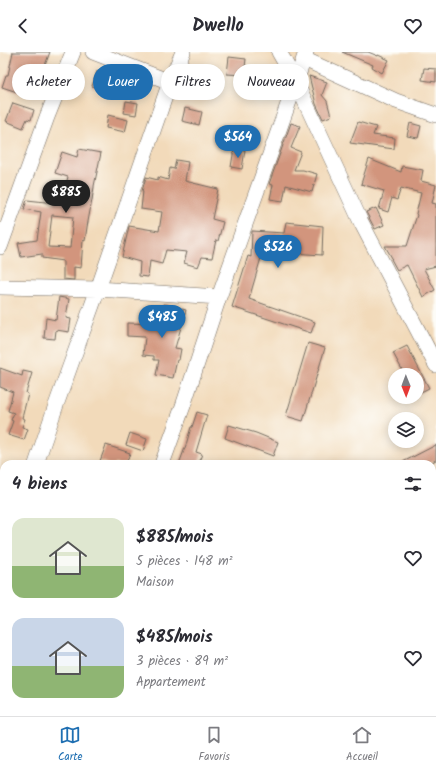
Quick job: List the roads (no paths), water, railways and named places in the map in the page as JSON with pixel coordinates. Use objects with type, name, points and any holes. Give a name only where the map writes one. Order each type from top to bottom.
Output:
[{"type":"street","points":[[0,247],[46,117],[73,52]]},
{"type":"street","points":[[93,52],[161,78]]},
{"type":"street","points":[[178,64],[183,52]]},
{"type":"street","points":[[279,52],[286,64]]},
{"type":"street","points":[[305,56],[396,101],[436,115]]},
{"type":"street","points":[[37,460],[54,408],[98,289],[164,100]]},
{"type":"street","points":[[163,460],[219,297],[290,100]]},
{"type":"street","points":[[304,100],[361,222],[436,365]]},
{"type":"street","points":[[0,287],[98,289],[219,297]]}]
